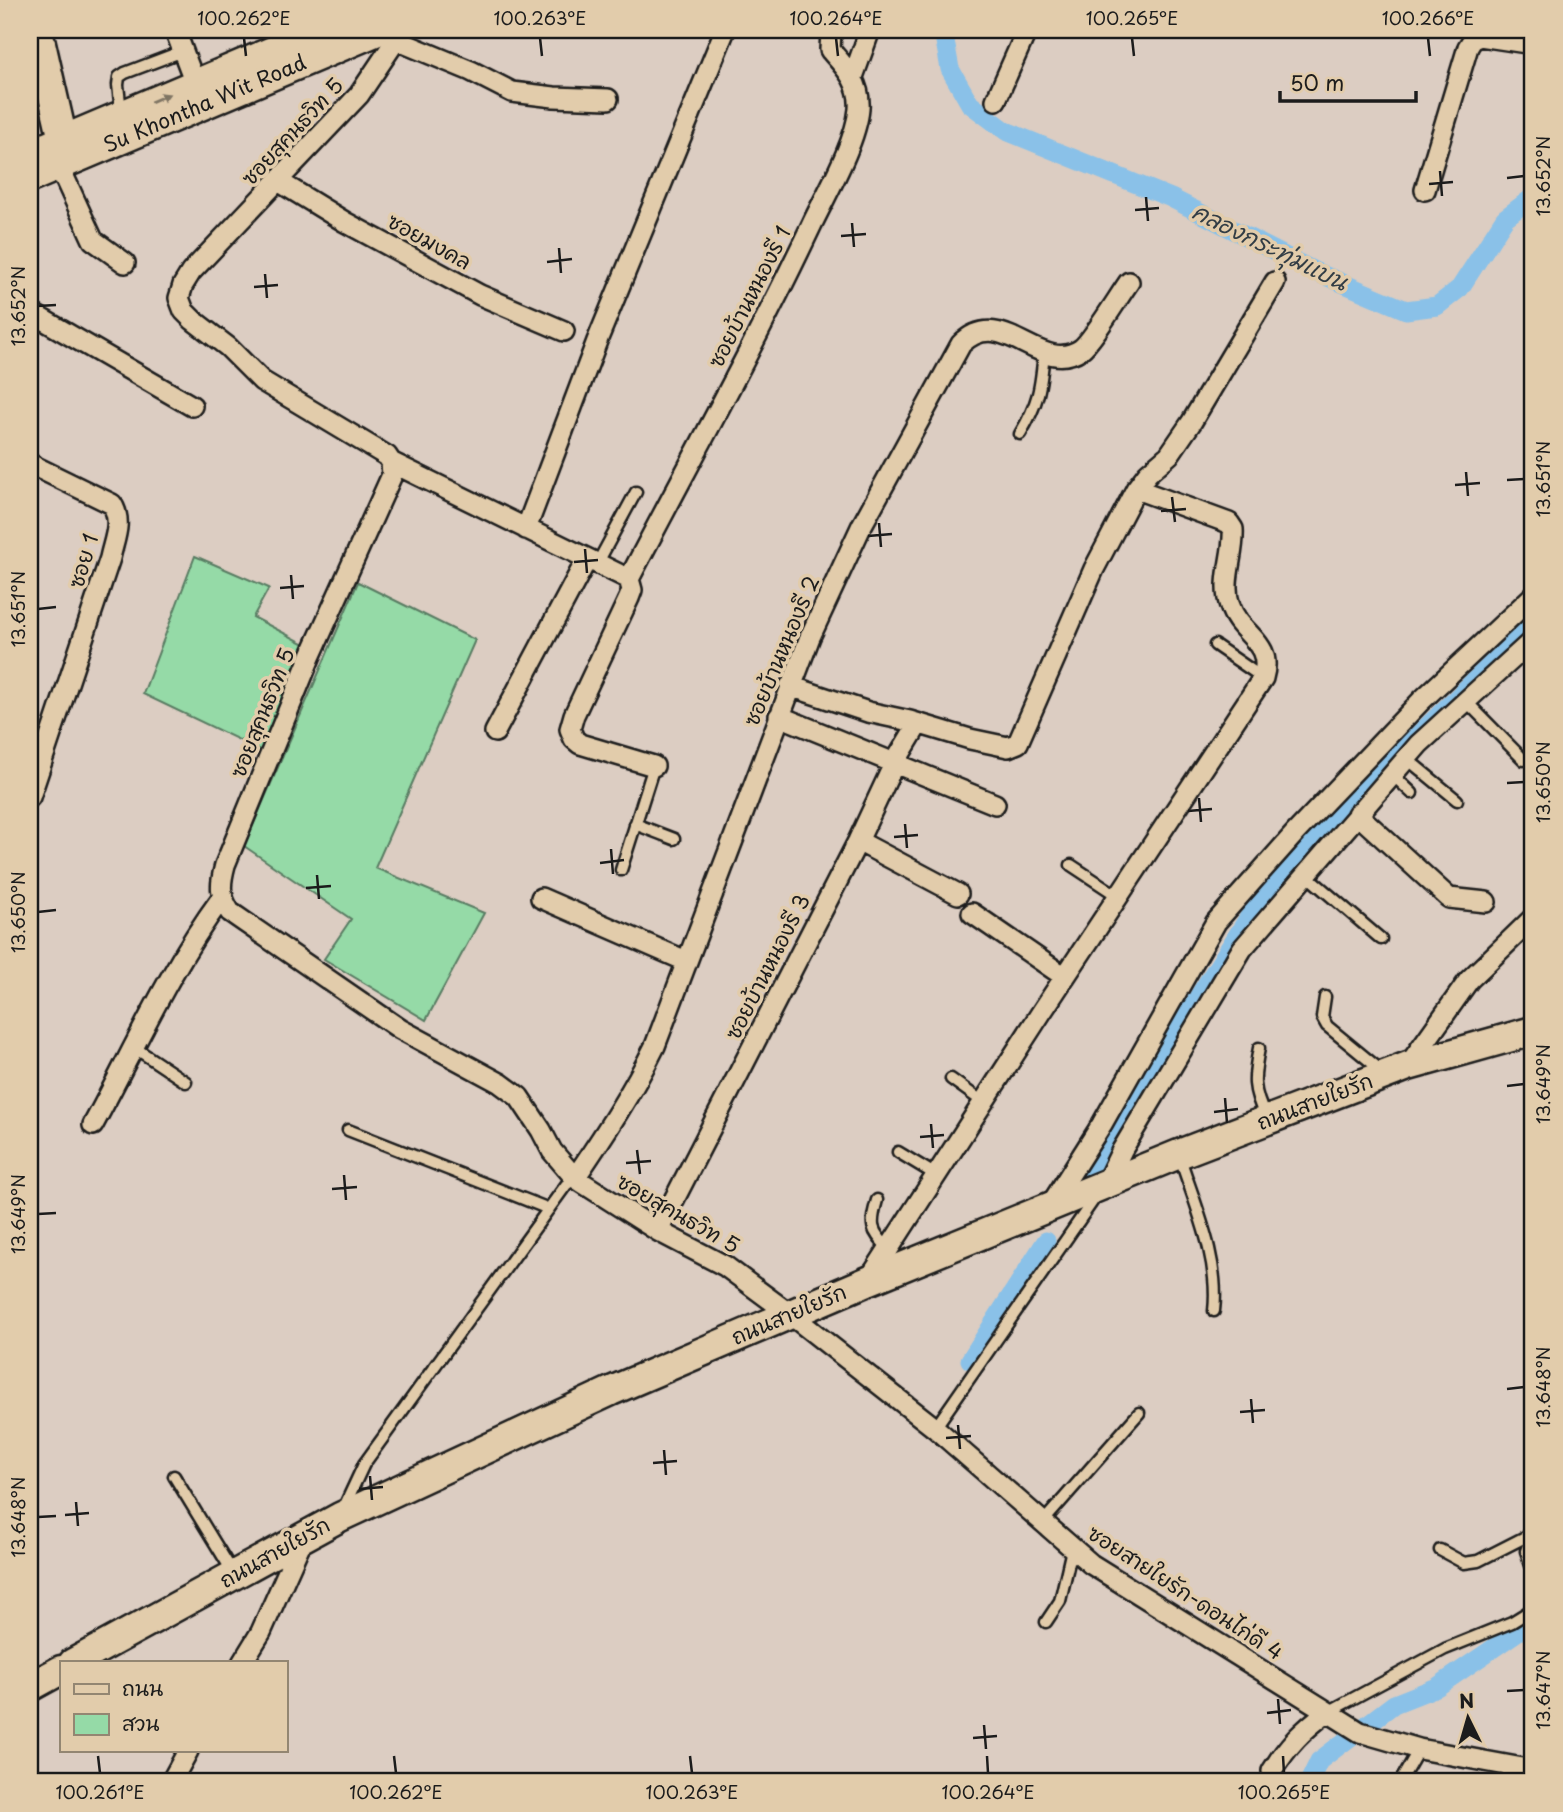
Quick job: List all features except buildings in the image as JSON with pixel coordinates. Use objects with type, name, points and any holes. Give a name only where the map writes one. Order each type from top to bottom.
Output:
[{"type":"street","points":[[175,30],[195,83]]},
{"type":"street","name":"Su Khontha Wit Road","points":[[30,178],[122,115],[322,30]]},
{"type":"street","points":[[526,529],[597,341],[725,30]]},
{"type":"street","points":[[831,30],[830,50],[853,77],[870,30]]},
{"type":"street","points":[[996,100],[1027,30]]},
{"type":"street","points":[[391,33],[512,92],[608,99]]},
{"type":"street","name":"Su Khontha Wit Road","points":[[30,153],[64,155],[391,33]]},
{"type":"street","name":"ซอยสุคนธวิท 5","points":[[391,33],[359,94],[191,272],[178,298],[184,311],[193,320],[228,347],[262,381],[387,456],[391,462],[392,475],[311,655],[225,865],[220,884],[221,899],[230,912],[371,1011],[500,1083],[519,1097],[552,1151],[575,1178],[658,1231],[725,1266],[791,1315]]},
{"type":"street","points":[[1424,190],[1468,47],[1473,39],[1480,36],[1533,44]]},
{"type":"street","points":[[37,46],[40,87],[93,240],[125,263]]},
{"type":"street","name":"ซอยบ้านหนองรี 1","points":[[654,766],[580,744],[574,739],[570,729],[574,715],[629,598],[632,590],[629,579],[799,252],[842,161],[859,111],[858,92],[853,77]]},
{"type":"street","name":"ซอยมงคล","points":[[278,181],[345,222],[480,295],[564,331]]},
{"type":"street","name":"ซอยบ้านหนองรี 2","points":[[575,1178],[637,1084],[655,1046],[810,636],[862,525],[961,344],[971,334],[981,330],[996,331],[1058,357],[1071,354],[1084,347],[1129,282]]},
{"type":"street","points":[[790,686],[868,712],[999,746],[1008,747],[1018,743],[1094,569],[1136,489],[1148,473],[1169,455],[1191,423],[1275,282]]},
{"type":"street","points":[[30,312],[191,406]]},
{"type":"street","points":[[391,462],[629,579]]},
{"type":"street","name":"ซอย 1","points":[[30,464],[112,504],[118,514],[118,523],[110,558],[30,797]]},
{"type":"street","points":[[868,1280],[1263,678],[1267,664],[1265,655],[1235,617],[1229,605],[1227,589],[1233,529],[1229,523],[1136,489]]},
{"type":"street","points":[[495,732],[592,561]]},
{"type":"street","points":[[1050,1206],[1102,1124],[1216,922],[1296,832],[1421,701],[1533,596]]},
{"type":"street","points":[[1106,1183],[1122,1150],[1242,949],[1391,773],[1533,640]]},
{"type":"street","points":[[779,716],[995,804]]},
{"type":"street","name":"ซอยบ้านหนองรี 3","points":[[658,1231],[858,841],[894,765],[918,724]]},
{"type":"street","points":[[1357,814],[1449,898],[1486,902]]},
{"type":"street","points":[[858,841],[958,894]]},
{"type":"street","points":[[541,898],[686,961]]},
{"type":"street","points":[[93,1125],[177,966],[221,899]]},
{"type":"street","points":[[972,913],[1065,977]]},
{"type":"street","points":[[1397,1070],[1469,980],[1533,918]]},
{"type":"street","name":"ถนนสายใยรัก","points":[[89,1659],[340,1517],[611,1391],[868,1280],[1179,1154],[1397,1070],[1533,1031]]},
{"type":"street","name":"ซอยสายใยรัก-ดอนไก่ดี 4","points":[[791,1315],[935,1428],[1090,1564],[1327,1712],[1354,1728],[1419,1749],[1533,1770]]},
{"type":"street","points":[[243,1661],[261,1632],[303,1538]]},
{"type":"street","points":[[30,1687],[60,1671]]},
{"type":"street","points":[[1272,1771],[1301,1731],[1327,1712]]},
{"type":"street","points":[[171,1782],[187,1752]]},
{"type":"lane","points":[[122,115],[119,78],[125,73],[183,51]]},
{"type":"lane","points":[[1020,434],[1040,391],[1044,351]]},
{"type":"lane","points":[[592,561],[636,492]]},
{"type":"lane","points":[[1215,645],[1263,678]]},
{"type":"lane","points":[[1466,701],[1524,760]]},
{"type":"lane","points":[[1406,758],[1457,800]]},
{"type":"lane","points":[[621,870],[654,766]]},
{"type":"lane","points":[[1391,773],[1412,793]]},
{"type":"lane","points":[[635,824],[674,839]]},
{"type":"lane","points":[[1071,865],[1118,896]]},
{"type":"lane","points":[[1305,874],[1381,939]]},
{"type":"lane","points":[[1325,998],[1322,1017],[1327,1026],[1397,1070]]},
{"type":"lane","points":[[135,1048],[186,1082]]},
{"type":"lane","points":[[1259,1048],[1253,1079],[1254,1090],[1267,1120]]},
{"type":"lane","points":[[951,1079],[983,1102]]},
{"type":"lane","points":[[348,1130],[549,1209]]},
{"type":"lane","points":[[898,1152],[936,1175]]},
{"type":"lane","points":[[1179,1154],[1209,1250],[1215,1280],[1213,1311]]},
{"type":"lane","points":[[340,1517],[364,1464],[549,1209],[575,1178]]},
{"type":"lane","points":[[935,1428],[1106,1183]]},
{"type":"lane","points":[[877,1200],[872,1219],[873,1232],[888,1249]]},
{"type":"lane","points":[[1043,1522],[1139,1413]]},
{"type":"lane","points":[[174,1476],[235,1575]]},
{"type":"lane","points":[[1440,1550],[1464,1563],[1478,1561],[1532,1534]]},
{"type":"lane","points":[[1532,1534],[1526,1551],[1533,1571]]},
{"type":"lane","points":[[1045,1622],[1060,1601],[1072,1548]]},
{"type":"lane","points":[[1327,1712],[1445,1649],[1512,1622],[1533,1609]]},
{"type":"lane","points":[[1400,1782],[1419,1749]]},
{"type":"green space","points":[[195,556],[269,588],[253,617],[305,644],[262,751],[143,694]]},
{"type":"green space","points":[[358,582],[475,640],[375,868],[484,913],[426,1020],[324,959],[351,919],[244,846]]},
{"type":"waterway","name":"คลองกระทุ่มแบน","points":[[943,30],[950,69],[970,104],[1006,131],[1171,198],[1314,271],[1406,310],[1437,306],[1460,288],[1505,218],[1533,197]]},
{"type":"waterway","points":[[1091,1174],[1139,1091],[1252,912],[1321,829],[1533,624]]},
{"type":"waterway","points":[[970,1360],[1046,1241]]},
{"type":"waterway","points":[[1309,1782],[1319,1761],[1394,1704],[1437,1687],[1533,1621]]}]
